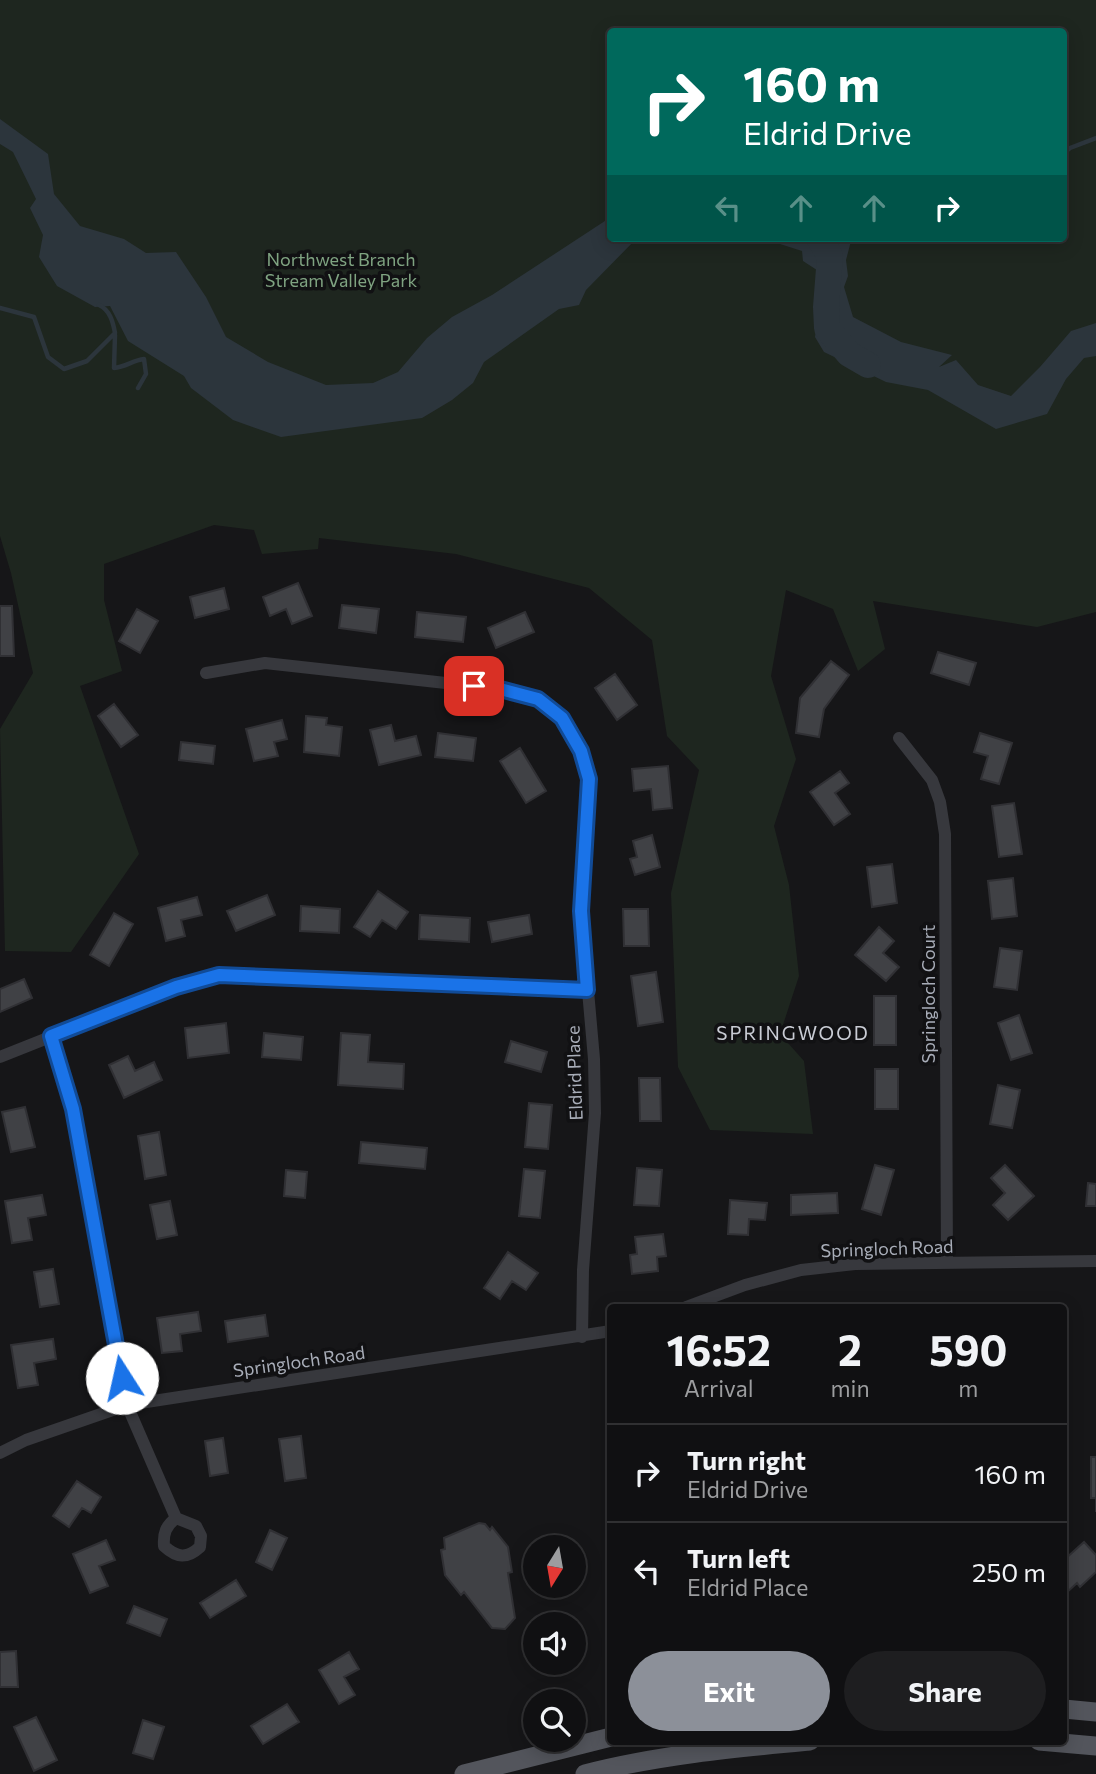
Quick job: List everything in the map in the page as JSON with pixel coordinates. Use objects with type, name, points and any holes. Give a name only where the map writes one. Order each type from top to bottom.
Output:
[{"type":"main road","points":[[1067,1709],[1096,1712]]},
{"type":"main road","points":[[464,1774],[607,1738]]},
{"type":"main road","points":[[1067,1743],[1096,1746]]},
{"type":"main road","points":[[585,1774],[619,1766],[768,1745]]},
{"type":"street","name":"Eldrid Place","points":[[206,673],[265,663],[500,689],[538,699],[562,718],[581,751],[589,779],[581,911],[594,1059],[595,1113],[583,1270],[582,1337]]},
{"type":"street","name":"Springloch Court","points":[[899,738],[932,780],[940,802],[945,834],[947,1262]]},
{"type":"street","points":[[0,1056],[176,987],[219,975],[587,990]]},
{"type":"street","points":[[51,1036],[73,1109],[127,1405],[176,1518]]},
{"type":"street","name":"Springloch Road","points":[[694,1304],[745,1285],[801,1270],[855,1264],[1096,1261]]},
{"type":"street","name":"Springloch Road","points":[[0,1453],[26,1440],[127,1405],[607,1332]]},
{"type":"green space","name":"Northwest Branch Stream Valley Park","points":[[0,0],[1096,0],[1096,612],[1037,627],[873,601],[885,649],[858,671],[833,609],[786,590],[771,676],[796,759],[774,826],[789,885],[799,976],[780,1034],[804,1061],[813,1134],[710,1130],[678,1067],[671,893],[699,770],[667,736],[652,640],[589,588],[456,554],[319,538],[318,549],[262,554],[254,530],[214,525],[104,564],[104,600],[122,671],[80,686],[139,854],[71,952],[5,951],[0,729],[33,673],[0,536]]},
{"type":"shaded area","points":[[0,119],[48,154],[54,194],[80,226],[124,239],[146,253],[176,252],[206,297],[226,337],[268,362],[326,385],[373,383],[398,372],[427,338],[452,317],[492,295],[607,220],[607,242],[633,242],[586,290],[579,305],[559,309],[484,362],[473,383],[452,400],[422,418],[281,437],[233,420],[191,388],[184,376],[128,341],[110,306],[95,307],[57,286],[39,257],[43,235],[30,208],[36,199],[13,152],[0,144]]},
{"type":"shaded area","points":[[774,242],[851,242],[846,260],[848,276],[844,287],[853,317],[901,342],[952,355],[939,367],[956,360],[978,385],[1011,396],[1071,331],[1096,323],[1096,356],[1084,358],[1066,379],[1047,414],[996,429],[928,390],[886,382],[824,352],[815,337],[823,274],[803,261],[802,251]]},
{"type":"building","points":[[298,583],[312,616],[292,624],[286,609],[270,616],[263,597]]},
{"type":"building","points":[[224,588],[229,609],[195,618],[190,597]]},
{"type":"building","points":[[342,605],[379,609],[376,633],[339,628]]},
{"type":"building","points":[[0,606],[12,606],[14,656],[0,656]]},
{"type":"building","points":[[137,609],[158,621],[140,653],[119,641]]},
{"type":"building","points":[[417,612],[466,617],[463,642],[415,637]]},
{"type":"building","points":[[525,612],[534,632],[496,648],[488,628]]},
{"type":"building","points":[[938,652],[976,663],[969,685],[931,673]]},
{"type":"building","points":[[831,661],[849,675],[824,709],[819,737],[796,733],[800,698]]},
{"type":"building","points":[[615,674],[637,705],[617,720],[595,688]]},
{"type":"building","points":[[114,704],[138,735],[121,747],[98,716]]},
{"type":"building","points":[[306,716],[327,718],[326,725],[342,727],[339,756],[304,752]]},
{"type":"building","points":[[282,720],[287,739],[274,742],[278,756],[254,761],[246,729]]},
{"type":"building","points":[[391,725],[395,741],[416,736],[421,755],[379,765],[370,730]]},
{"type":"building","points":[[438,733],[476,738],[473,761],[435,757]]},
{"type":"building","points":[[980,733],[1012,743],[999,784],[981,779],[988,756],[974,752]]},
{"type":"building","points":[[181,742],[215,746],[213,764],[179,760]]},
{"type":"building","points":[[520,748],[546,791],[526,803],[500,761]]},
{"type":"building","points":[[668,766],[672,808],[653,810],[651,789],[634,791],[632,769]]},
{"type":"building","points":[[840,771],[849,783],[835,793],[850,814],[834,825],[810,792]]},
{"type":"building","points":[[1014,803],[1022,854],[999,857],[992,806]]},
{"type":"building","points":[[652,835],[660,867],[635,875],[630,859],[637,857],[633,841]]},
{"type":"building","points":[[892,864],[897,903],[872,907],[867,867]]},
{"type":"building","points":[[1013,878],[1017,916],[992,919],[988,881]]},
{"type":"building","points":[[378,891],[408,912],[396,929],[382,920],[370,937],[354,927]]},
{"type":"building","points":[[267,895],[275,915],[236,931],[227,911]]},
{"type":"building","points":[[197,897],[202,915],[181,920],[185,936],[166,941],[158,908]]},
{"type":"building","points":[[301,906],[340,909],[339,933],[300,931]]},
{"type":"building","points":[[623,909],[648,909],[649,946],[624,946]]},
{"type":"building","points":[[114,913],[133,924],[109,966],[90,955]]},
{"type":"building","points":[[420,915],[470,918],[469,942],[419,939]]},
{"type":"building","points":[[529,915],[532,934],[492,942],[488,922]]},
{"type":"building","points":[[879,927],[894,941],[883,953],[899,967],[886,981],[855,955]]},
{"type":"building","points":[[1000,948],[1022,951],[1017,990],[994,987]]},
{"type":"building","points":[[656,972],[663,1022],[638,1026],[631,976]]},
{"type":"building","points":[[24,979],[32,998],[0,1012],[0,989]]},
{"type":"building","points":[[874,996],[896,996],[896,1045],[874,1045]]},
{"type":"building","points":[[1019,1015],[1032,1053],[1011,1060],[998,1023]]},
{"type":"building","points":[[226,1023],[229,1053],[188,1058],[185,1028]]},
{"type":"building","points":[[264,1033],[303,1037],[301,1060],[262,1057]]},
{"type":"building","points":[[341,1033],[370,1035],[368,1062],[404,1064],[403,1089],[338,1085]]},
{"type":"building","points":[[511,1041],[547,1052],[541,1072],[505,1062]]},
{"type":"building","points":[[128,1056],[135,1071],[154,1062],[162,1080],[124,1098],[109,1065]]},
{"type":"building","points":[[875,1069],[898,1069],[898,1109],[875,1109]]},
{"type":"building","points":[[639,1078],[660,1078],[661,1121],[640,1121]]},
{"type":"building","points":[[998,1085],[1020,1090],[1012,1128],[990,1124]]},
{"type":"building","points":[[529,1103],[552,1105],[548,1149],[525,1147]]},
{"type":"building","points":[[25,1107],[35,1147],[11,1152],[2,1112]]},
{"type":"building","points":[[159,1132],[166,1175],[145,1179],[138,1136]]},
{"type":"building","points":[[361,1142],[427,1148],[425,1169],[359,1163]]},
{"type":"building","points":[[875,1165],[894,1170],[881,1215],[862,1209]]},
{"type":"building","points":[[1005,1165],[1034,1196],[1008,1220],[993,1205],[1005,1193],[991,1178]]},
{"type":"building","points":[[637,1168],[662,1170],[659,1206],[634,1205]]},
{"type":"building","points":[[524,1169],[545,1171],[540,1218],[519,1216]]},
{"type":"building","points":[[286,1170],[307,1172],[305,1198],[284,1196]]},
{"type":"building","points":[[1088,1183],[1096,1184],[1096,1206],[1086,1206]]},
{"type":"building","points":[[837,1193],[838,1213],[791,1215],[791,1195]]},
{"type":"building","points":[[42,1195],[46,1215],[28,1218],[32,1240],[12,1243],[5,1201]]},
{"type":"building","points":[[730,1200],[767,1203],[765,1220],[749,1219],[748,1235],[728,1234]]},
{"type":"building","points":[[170,1201],[177,1235],[157,1239],[150,1205]]},
{"type":"building","points":[[663,1234],[666,1256],[657,1257],[658,1271],[632,1274],[630,1255],[637,1254],[635,1237]]},
{"type":"building","points":[[508,1252],[538,1273],[526,1290],[512,1281],[500,1299],[484,1288]]},
{"type":"building","points":[[53,1269],[59,1304],[40,1307],[34,1272]]},
{"type":"building","points":[[198,1312],[201,1331],[180,1334],[182,1351],[162,1353],[157,1318]]},
{"type":"building","points":[[265,1315],[268,1336],[228,1342],[225,1321]]},
{"type":"building","points":[[53,1339],[56,1359],[34,1363],[38,1385],[18,1388],[11,1345]]},
{"type":"building","points":[[301,1436],[306,1478],[285,1481],[279,1439]]},
{"type":"building","points":[[223,1438],[228,1473],[210,1476],[205,1441]]},
{"type":"building","points":[[1091,1457],[1096,1457],[1096,1498],[1091,1498]]},
{"type":"building","points":[[77,1481],[101,1497],[91,1513],[82,1508],[69,1527],[53,1516]]},
{"type":"building","points":[[479,1523],[485,1524],[490,1530],[492,1527],[508,1547],[512,1572],[508,1573],[515,1618],[505,1629],[492,1628],[464,1592],[461,1595],[445,1575],[441,1550],[445,1549],[444,1538]]},
{"type":"building","points":[[270,1530],[287,1538],[272,1570],[256,1562]]},
{"type":"building","points":[[106,1540],[115,1560],[99,1566],[108,1586],[90,1593],[73,1554]]},
{"type":"building","points":[[1084,1542],[1096,1555],[1096,1572],[1080,1587],[1077,1583],[1067,1592],[1067,1557]]},
{"type":"building","points":[[236,1580],[246,1596],[210,1618],[200,1603]]},
{"type":"building","points":[[134,1606],[167,1619],[160,1636],[127,1623]]},
{"type":"building","points":[[16,1651],[18,1687],[0,1687],[0,1652]]},
{"type":"building","points":[[349,1652],[359,1669],[344,1677],[355,1695],[339,1704],[319,1670]]},
{"type":"building","points":[[287,1704],[299,1722],[263,1744],[251,1726]]},
{"type":"building","points":[[36,1717],[57,1760],[34,1771],[14,1727]]},
{"type":"building","points":[[143,1720],[164,1727],[153,1759],[133,1753]]},
{"type":"waterway","points":[[1067,150],[1096,138]]},
{"type":"waterway","points":[[821,242],[830,256],[827,328],[849,354],[868,365]]},
{"type":"waterway","points":[[0,308],[34,317],[48,357],[64,369],[87,361],[115,333],[108,313],[99,305]]},
{"type":"waterway","points":[[115,335],[114,368],[144,359],[146,374],[138,388]]},
{"type":"district","name":"SPRINGWOOD","points":[[793,1032]]},
{"type":"route","points":[[122,1378],[73,1109],[51,1036],[176,987],[219,975],[587,990],[581,911],[589,779],[581,751],[562,718],[538,699],[500,689],[474,686]]}]
